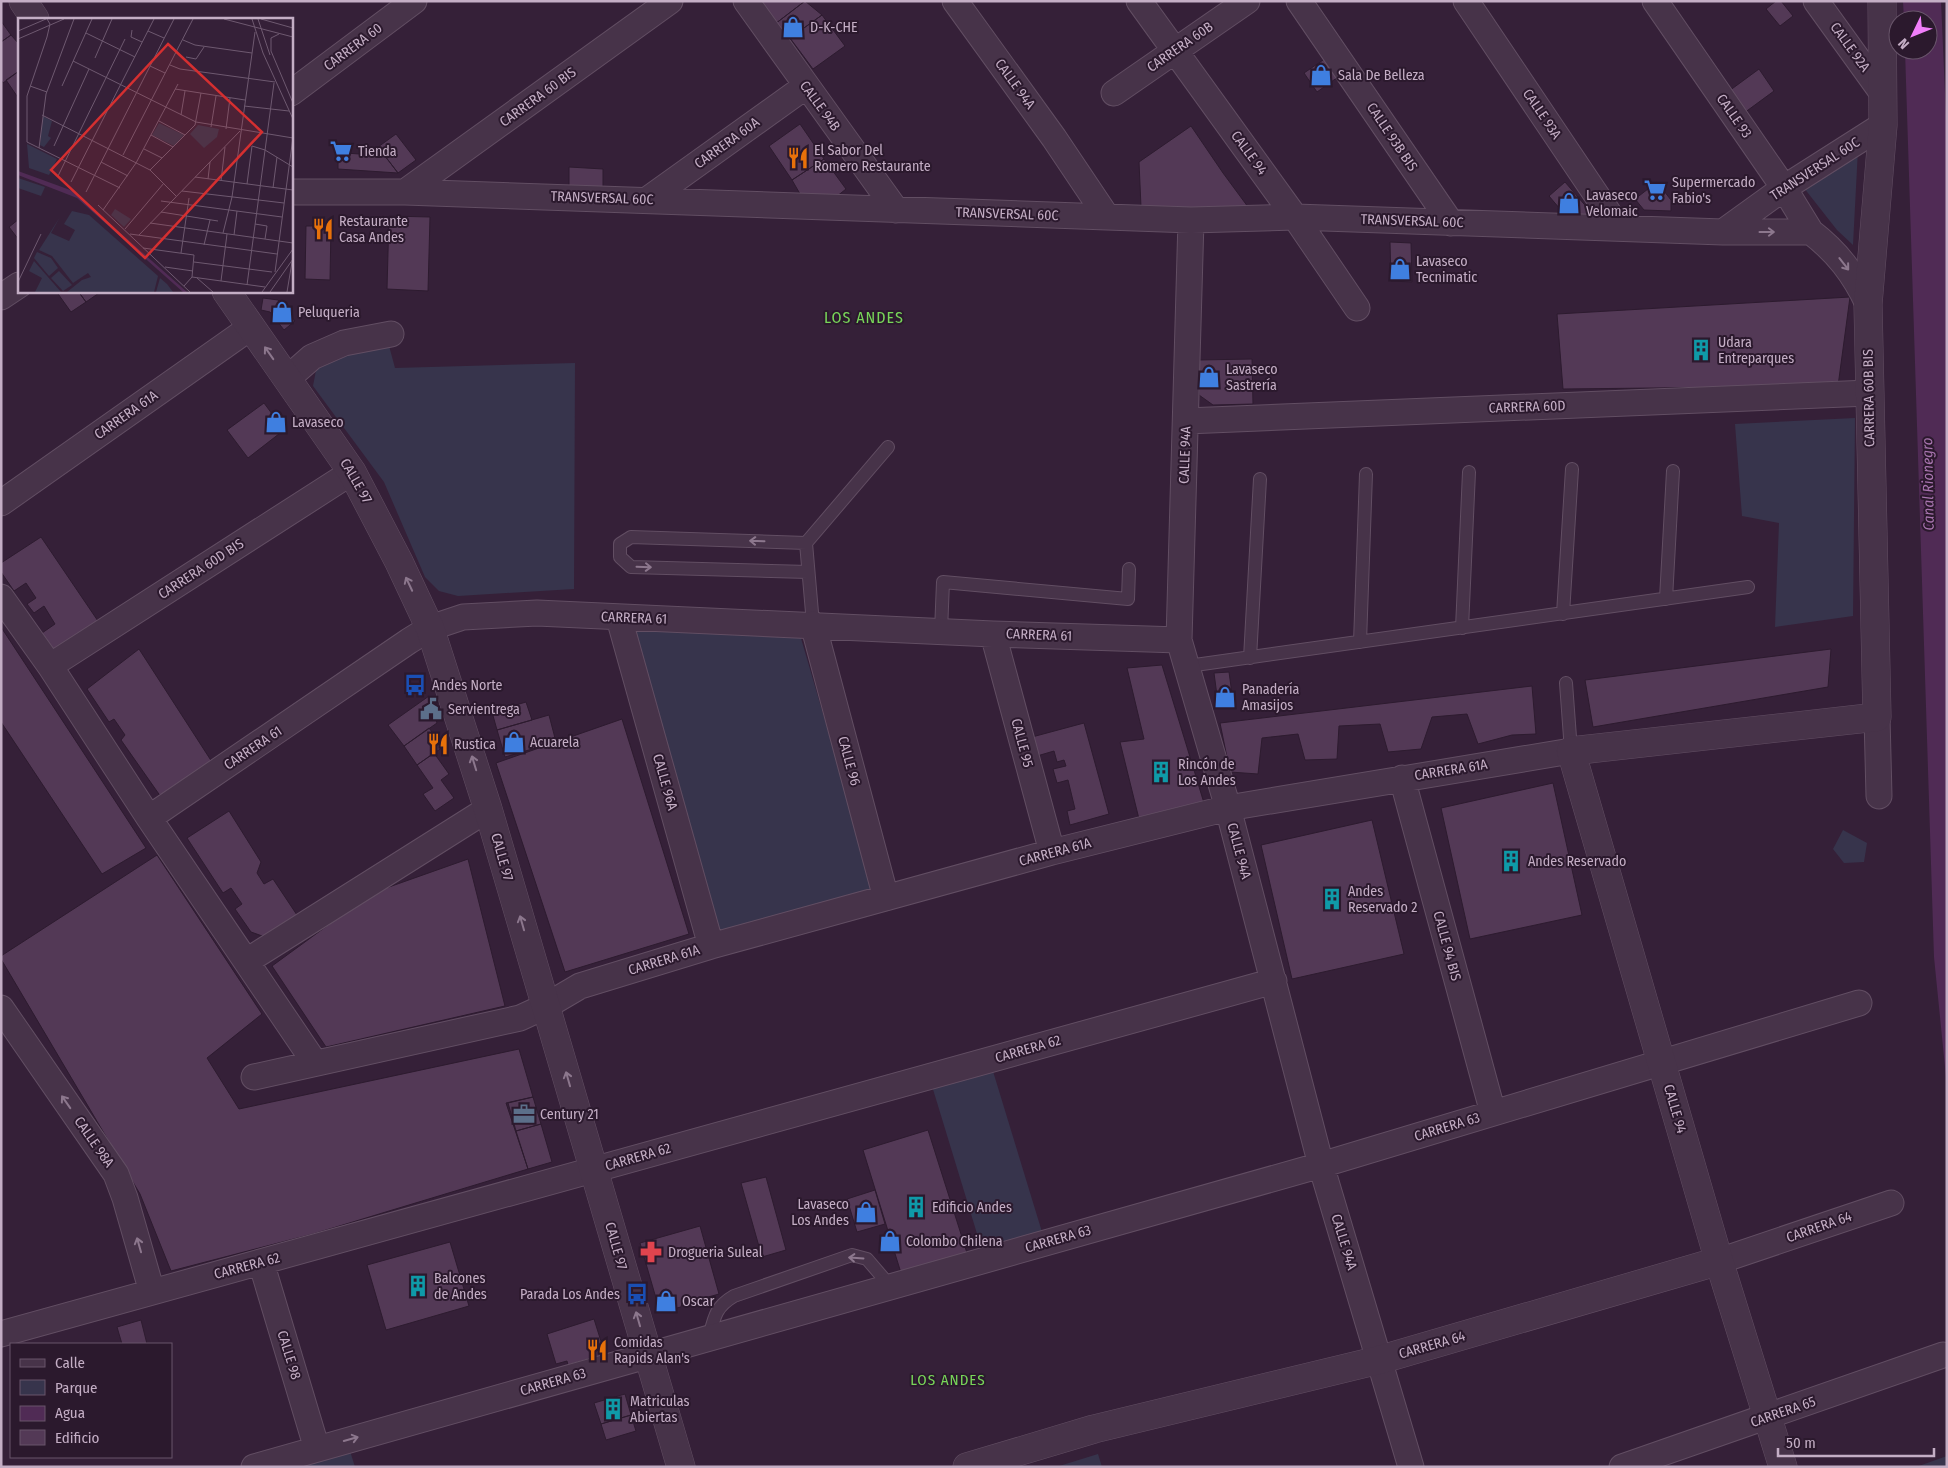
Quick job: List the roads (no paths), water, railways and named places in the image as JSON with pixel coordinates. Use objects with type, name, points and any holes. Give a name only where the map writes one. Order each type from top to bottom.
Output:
[{"type":"street","points":[[23,1],[34,18]]},
{"type":"street","name":"CARRERA 60","points":[[292,92],[414,1]]},
{"type":"street","name":"CARRERA 60 BIS","points":[[405,192],[670,1]]},
{"type":"street","name":"CALLE 94B","points":[[746,1],[896,210]]},
{"type":"street","name":"CALLE 94A","points":[[955,1],[1054,138],[1107,217]]},
{"type":"street","name":"CALLE 94","points":[[1139,1],[1295,217],[1357,308]]},
{"type":"street","name":"CARRERA 60B","points":[[1114,93],[1247,1]]},
{"type":"street","name":"CALLE 93B BIS","points":[[1299,1],[1451,223]]},
{"type":"street","name":"CALLE 93A","points":[[1466,1],[1618,227]]},
{"type":"street","name":"CALLE 93","points":[[1655,1],[1784,188],[1811,232]]},
{"type":"street","name":"CALLE 92A","points":[[1816,1],[1883,94]]},
{"type":"street","name":"CARRERA 60B BIS","points":[[1879,796],[1868,304],[1883,125],[1882,1]]},
{"type":"street","name":"CARRERA 60A","points":[[647,200],[806,86]]},
{"type":"street","name":"TRANSVERSAL 60C","points":[[1723,232],[1784,188],[1883,125]]},
{"type":"street","name":"TRANSVERSAL 60C","points":[[292,192],[405,192],[1192,220],[1295,217],[1723,232],[1811,232]]},
{"type":"street","name":"CALLE 94A","points":[[1192,220],[1179,640],[1228,808],[1321,1165],[1411,1467]]},
{"type":"street","points":[[1811,232],[1844,262],[1858,282],[1868,304]]},
{"type":"street","points":[[1,297],[18,286]]},
{"type":"street","name":"CALLE 97","points":[[227,292],[352,472],[399,562],[430,628],[488,809],[681,1467]]},
{"type":"street","name":"CARRERA 61A","points":[[1,502],[251,327]]},
{"type":"street","points":[[287,379],[312,357],[344,343],[392,334]]},
{"type":"street","name":"CARRERA 60D","points":[[1186,421],[1869,393]]},
{"type":"street","name":"CARRERA 60D BIS","points":[[50,666],[352,472]]},
{"type":"street","points":[[1,597],[50,666],[149,818],[315,1063]]},
{"type":"street","name":"CARRERA 61","points":[[149,818],[430,628],[463,617],[537,613],[619,618],[812,624],[941,632],[1179,640]]},
{"type":"street","name":"CALLE 96A","points":[[619,618],[711,946]]},
{"type":"street","name":"CALLE 96","points":[[812,624],[886,898]]},
{"type":"street","name":"CALLE 95","points":[[993,634],[1052,852]]},
{"type":"street","name":"CARRERA 61A","points":[[254,1077],[520,1018],[546,1006],[580,986],[711,946],[1052,852],[1228,808],[1571,751],[1877,717]]},
{"type":"street","name":"CALLE 94","points":[[1571,751],[1719,1262],[1782,1467]]},
{"type":"street","name":"CALLE 94 BIS","points":[[1402,778],[1493,1113]]},
{"type":"street","points":[[247,961],[488,809]]},
{"type":"street","name":"CARRERA 62","points":[[1,1334],[1274,981]]},
{"type":"street","name":"CARRERA 63","points":[[254,1467],[1321,1165],[1661,1061],[1859,1003]]},
{"type":"street","name":"CALLE 98A","points":[[1,1008],[116,1174],[125,1198],[152,1292]]},
{"type":"street","name":"CARRERA 64","points":[[967,1467],[1094,1429],[1380,1360],[1719,1262],[1891,1203]]},
{"type":"street","name":"CALLE 98","points":[[261,1262],[317,1449]]},
{"type":"street","name":"CARRERA 65","points":[[1622,1467],[1943,1356]]},
{"type":"lane","points":[[812,624],[806,543],[888,448]]},
{"type":"lane","points":[[1563,614],[1572,469]]},
{"type":"lane","points":[[1666,599],[1673,471]]},
{"type":"lane","points":[[1462,628],[1469,472]]},
{"type":"lane","points":[[1360,642],[1366,474]]},
{"type":"lane","points":[[1250,658],[1260,479]]},
{"type":"lane","points":[[806,543],[631,537],[620,544],[620,557],[631,567],[808,572]]},
{"type":"lane","points":[[941,632],[943,582],[1128,599],[1129,568]]},
{"type":"lane","points":[[1188,666],[1748,587]]},
{"type":"lane","points":[[1566,683],[1571,751]]},
{"type":"lane","points":[[709,1338],[716,1313],[723,1302],[734,1296],[852,1256],[867,1259],[891,1287]]},
{"type":"water","name":"Canal Rionegro","points":[[1903,1],[1941,1],[1947,139],[1947,1087],[1934,957],[1905,60],[1938,60],[1938,10],[1903,10]]},
{"type":"place","name":"D-K-CHE","points":[[793,27]]},
{"type":"place","name":"Sala De Belleza","points":[[1321,75]]},
{"type":"place","name":"Tienda","points":[[341,151]]},
{"type":"place","name":"El Sabor Del Romero Restaurante","points":[[798,158]]},
{"type":"place","name":"Supermercado Fabio's","points":[[1655,190]]},
{"type":"place","name":"Lavaseco Velomaic","points":[[1569,203]]},
{"type":"place","name":"Restaurante Casa Andes","points":[[323,229]]},
{"type":"place","name":"Lavaseco Tecnimatic","points":[[1400,269]]},
{"type":"place","name":"Peluqueria","points":[[282,312]]},
{"type":"place","name":"Udara Entreparques","points":[[1701,350]]},
{"type":"place","name":"Lavaseco Sastrería","points":[[1209,377]]},
{"type":"place","name":"Lavaseco","points":[[276,422]]},
{"type":"place","name":"Andes Norte","points":[[415,685]]},
{"type":"place","name":"Panadería Amasijos","points":[[1225,697]]},
{"type":"place","name":"Servientrega","points":[[431,709]]},
{"type":"place","name":"Acuarela","points":[[514,742]]},
{"type":"place","name":"Rustica","points":[[438,744]]},
{"type":"place","name":"Rincón de Los Andes","points":[[1161,772]]},
{"type":"place","name":"Andes Reservado","points":[[1511,861]]},
{"type":"place","name":"Andes Reservado 2","points":[[1332,899]]},
{"type":"place","name":"Century 21","points":[[524,1114]]},
{"type":"place","name":"Edificio Andes","points":[[916,1207]]},
{"type":"place","name":"Lavaseco Los Andes","points":[[866,1212]]},
{"type":"place","name":"Colombo Chilena","points":[[890,1241]]},
{"type":"place","name":"Drogueria Suleal","points":[[651,1252]]},
{"type":"place","name":"Balcones de Andes","points":[[418,1286]]},
{"type":"place","name":"Parada Los Andes","points":[[637,1294]]},
{"type":"place","name":"Oscar","points":[[666,1301]]},
{"type":"place","name":"Comidas Rapids Alan's","points":[[597,1350]]},
{"type":"place","name":"Matriculas Abiertas","points":[[613,1409]]},
{"type":"district","name":"LOS ANDES","points":[[864,317]]},
{"type":"district","name":"LOS ANDES","points":[[948,1380]]}]
